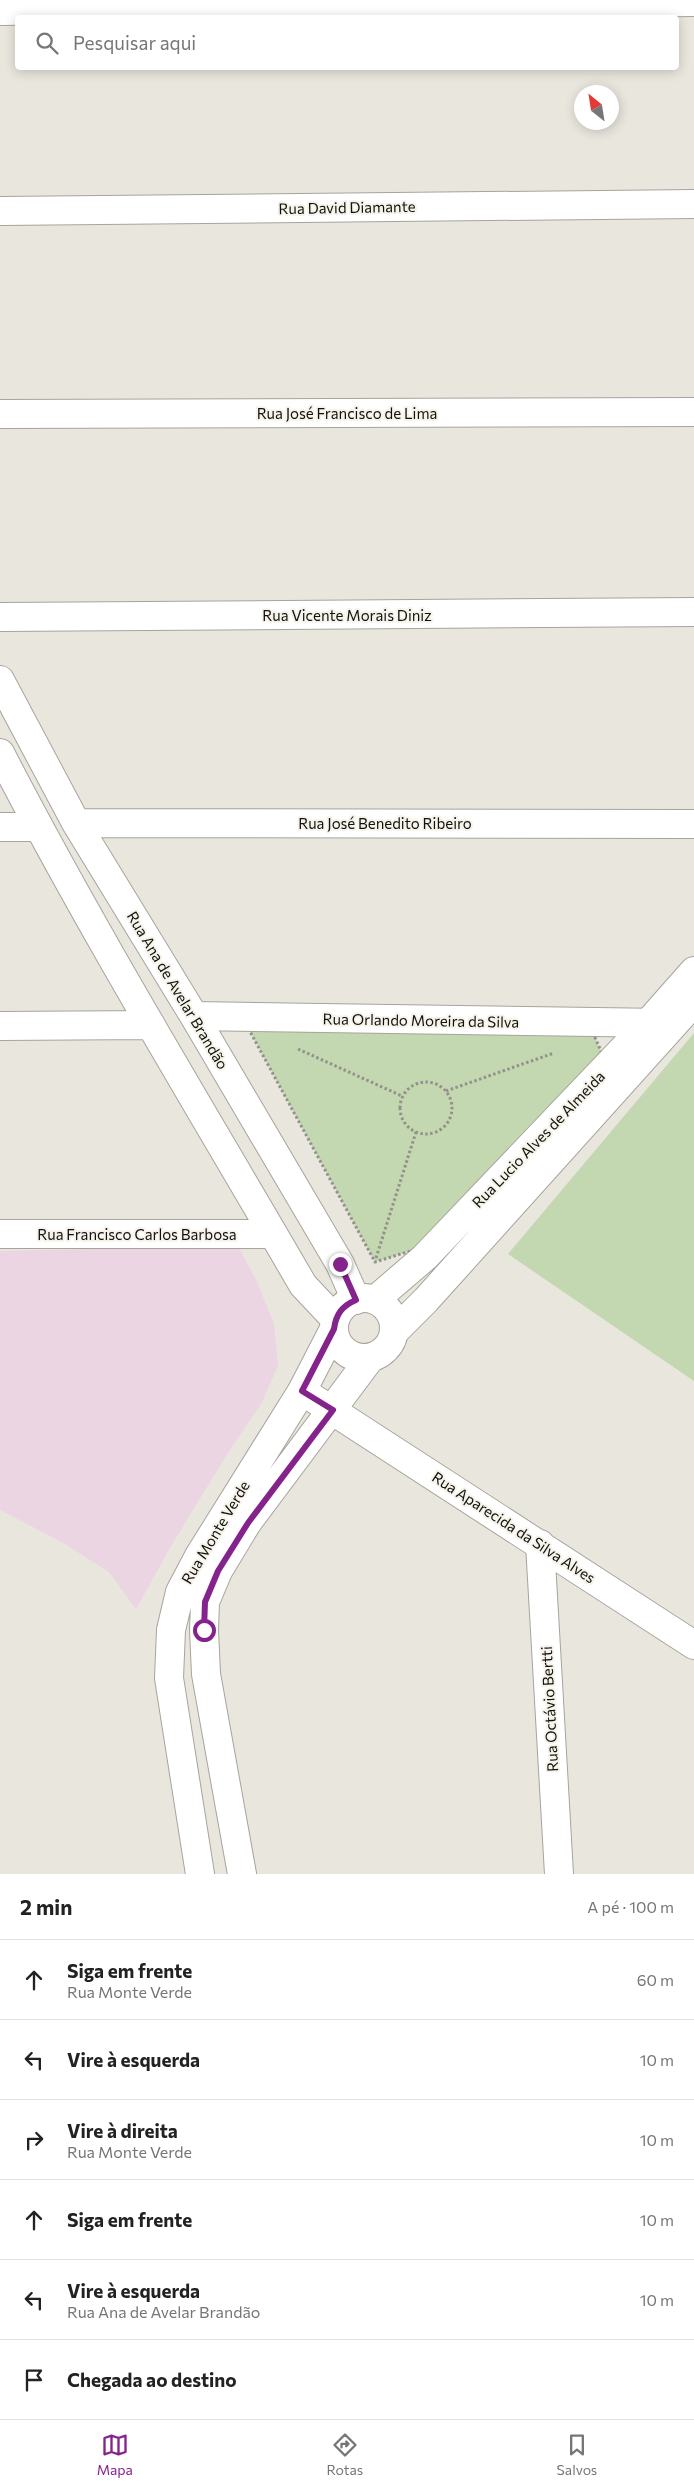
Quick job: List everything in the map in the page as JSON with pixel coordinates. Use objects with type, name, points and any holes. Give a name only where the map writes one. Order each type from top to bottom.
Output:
[{"type":"street","points":[[0,11],[694,2]]},
{"type":"street","name":"Rua David Diamante","points":[[0,211],[694,204]]},
{"type":"street","name":"Rua José Francisco de Lima","points":[[0,414],[694,412]]},
{"type":"street","name":"Rua Vicente Morais Diniz","points":[[0,617],[694,612]]},
{"type":"street","name":"Rua Ana de Avelar Brandão","points":[[0,680],[76,823],[194,1016],[340,1264],[365,1300]]},
{"type":"street","points":[[0,753],[38,827],[303,1286],[334,1324],[339,1346],[346,1352],[362,1358],[371,1357],[386,1348],[394,1332],[390,1313],[365,1300],[347,1304],[334,1324]]},
{"type":"street","name":"Rua José Benedito Ribeiro","points":[[76,823],[694,824]]},
{"type":"street","points":[[0,827],[38,827]]},
{"type":"street","name":"Rua Lucio Alves de Almeida","points":[[365,1300],[425,1257],[648,1023],[694,971]]},
{"type":"street","name":"Rua Lucio Alves de Almeida","points":[[394,1332],[426,1300],[694,1002]]},
{"type":"street","name":"Rua Orlando Moreira da Silva","points":[[194,1016],[676,1022]]},
{"type":"street","points":[[0,1026],[151,1025]]},
{"type":"street","name":"Rua Francisco Carlos Barbosa","points":[[0,1234],[273,1234]]},
{"type":"street","name":"Rua Monte Verde","points":[[200,1874],[169,1678],[171,1630],[180,1592],[199,1556],[302,1391],[334,1324]]},
{"type":"street","name":"Rua Monte Verde","points":[[242,1874],[206,1674],[205,1602],[218,1571],[248,1523],[371,1357]]},
{"type":"street","name":"Rua Aparecida da Silva Alves","points":[[302,1391],[694,1644]]},
{"type":"street","name":"Rua Octávio Bertti","points":[[540,1544],[558,1874]]},
{"type":"path","points":[[247,1026],[256,1030]]},
{"type":"path","points":[[247,1026],[590,1026],[604,1058],[436,1243],[375,1262]]},
{"type":"path","points":[[247,1026],[375,1262]]},
{"type":"path","points":[[586,1041],[595,1038]]},
{"type":"path","points":[[290,1045],[402,1096]]},
{"type":"path","points":[[446,1091],[558,1051]]},
{"type":"path","points":[[423,1082],[432,1082],[446,1091],[452,1107],[446,1123],[432,1132],[416,1132],[403,1120],[400,1112],[402,1096],[408,1089],[423,1082]]},
{"type":"path","points":[[375,1262],[416,1132]]},
{"type":"shaded area","points":[[238,1246],[257,1282],[274,1324],[278,1366],[261,1404],[229,1451],[171,1546],[136,1609],[109,1572],[60,1541],[0,1510],[0,1251]]},
{"type":"green space","points":[[247,1026],[590,1026],[604,1058],[436,1243],[375,1262]]},
{"type":"green space","points":[[694,1033],[694,1381],[508,1254]]},
{"type":"route","points":[[204,1630],[205,1602],[218,1571],[248,1523],[333,1410],[302,1391],[334,1329],[335,1319],[340,1310],[356,1300],[340,1264]]}]
